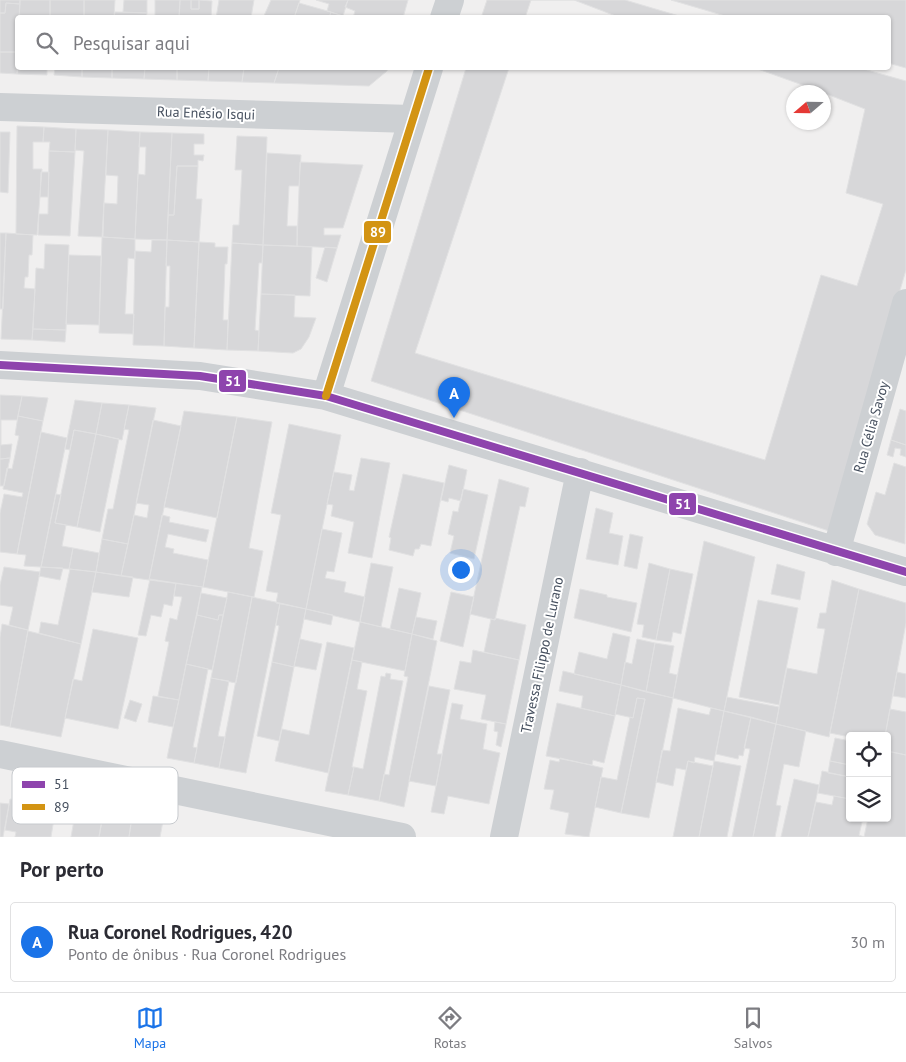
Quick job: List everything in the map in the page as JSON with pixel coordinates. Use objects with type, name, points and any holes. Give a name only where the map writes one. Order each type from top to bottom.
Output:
[{"type":"street","points":[[445,15],[450,0]]},
{"type":"street","points":[[326,396],[428,70]]},
{"type":"street","name":"Rua Enésio Isqui","points":[[0,107],[412,119]]},
{"type":"street","name":"Rua Célia Savoy","points":[[836,552],[906,303]]},
{"type":"street","points":[[0,365],[200,376],[326,396],[906,572]]},
{"type":"street","name":"Travessa Filippo de Lurano","points":[[504,837],[580,472]]},
{"type":"street","points":[[0,754],[63,767]]},
{"type":"street","points":[[178,791],[402,837]]},
{"type":"building","points":[[0,0],[20,0],[20,4],[6,3],[5,13],[0,13]]},
{"type":"building","points":[[20,0],[50,0],[50,15],[19,15]]},
{"type":"building","points":[[50,0],[84,0],[84,15],[50,15]]},
{"type":"building","points":[[84,0],[115,0],[114,15],[84,15]]},
{"type":"building","points":[[124,0],[147,0],[147,13],[123,12]]},
{"type":"building","points":[[155,0],[180,0],[179,15],[155,15]]},
{"type":"building","points":[[180,0],[191,0],[191,9],[199,9],[199,0],[212,1],[211,15],[179,15]]},
{"type":"building","points":[[191,0],[199,0],[199,9],[191,9]]},
{"type":"building","points":[[219,0],[254,0],[252,15],[216,15]]},
{"type":"building","points":[[271,0],[300,0],[295,15],[264,15]]},
{"type":"building","points":[[316,0],[348,0],[343,15],[327,11],[329,4]]},
{"type":"building","points":[[348,0],[408,0],[404,15],[354,15],[355,11],[345,7]]},
{"type":"building","points":[[487,0],[625,0],[676,15],[482,15]]},
{"type":"building","points":[[531,0],[574,0],[613,15],[526,15]]},
{"type":"building","points":[[671,0],[906,0],[906,68],[891,64],[891,15],[722,15]]},
{"type":"building","points":[[6,3],[20,4],[19,15],[15,15],[15,52],[0,52],[0,13],[5,13]]},
{"type":"building","points":[[299,3],[331,12],[330,15],[295,15]]},
{"type":"building","points":[[115,12],[147,13],[147,15],[114,15]]},
{"type":"building","points":[[0,52],[15,52],[15,70],[17,70],[17,74],[0,73]]},
{"type":"building","points":[[17,70],[47,70],[47,75],[17,74]]},
{"type":"building","points":[[55,70],[82,70],[82,77],[54,75]]},
{"type":"building","points":[[82,70],[112,70],[112,78],[82,77]]},
{"type":"building","points":[[112,70],[145,70],[144,79],[112,78]]},
{"type":"building","points":[[145,70],[177,70],[177,80],[144,79]]},
{"type":"building","points":[[177,70],[209,70],[208,81],[177,80]]},
{"type":"building","points":[[209,70],[244,70],[242,82],[208,81]]},
{"type":"building","points":[[244,70],[278,70],[274,83],[242,82]]},
{"type":"building","points":[[278,70],[387,70],[369,86],[274,83]]},
{"type":"building","points":[[465,70],[867,70],[906,81],[906,270],[829,531],[371,381]]},
{"type":"building","points":[[508,70],[761,70],[802,85],[786,85],[786,130],[831,130],[831,96],[865,109],[846,193],[883,204],[857,286],[821,275],[765,460],[415,353]]},
{"type":"building","points":[[17,126],[44,127],[43,142],[33,142],[33,169],[42,169],[37,235],[16,234]]},
{"type":"building","points":[[44,127],[76,129],[75,152],[49,151],[50,142],[43,142]]},
{"type":"building","points":[[76,129],[108,130],[102,237],[78,236],[84,151],[75,150]]},
{"type":"building","points":[[108,130],[140,132],[135,239],[103,237],[104,203],[117,204],[118,176],[106,175]]},
{"type":"building","points":[[0,132],[10,132],[8,193],[0,192]]},
{"type":"building","points":[[140,132],[172,133],[167,240],[135,239],[138,174],[145,175],[146,147],[139,147]]},
{"type":"building","points":[[172,133],[204,134],[204,144],[194,144],[194,155],[204,155],[203,161],[198,160],[198,166],[177,166],[174,215],[168,215]]},
{"type":"building","points":[[237,136],[267,137],[263,245],[232,243],[233,225],[239,225],[242,170],[235,170]]},
{"type":"building","points":[[49,151],[75,152],[70,236],[38,235],[39,214],[48,214]]},
{"type":"building","points":[[267,153],[301,155],[299,186],[289,186],[287,226],[297,226],[297,246],[263,245]]},
{"type":"building","points":[[300,162],[363,165],[343,228],[324,228],[324,235],[341,235],[337,248],[297,246]]},
{"type":"building","points":[[177,166],[198,166],[196,199],[202,199],[199,242],[167,240],[168,215],[174,215]]},
{"type":"building","points":[[41,172],[49,172],[48,197],[40,197]]},
{"type":"building","points":[[0,233],[6,233],[3,309],[0,309]]},
{"type":"building","points":[[6,233],[33,235],[32,255],[29,255],[28,277],[25,277],[24,288],[35,289],[32,340],[1,339]]},
{"type":"building","points":[[102,237],[135,239],[135,259],[128,258],[125,314],[134,314],[133,334],[99,333]]},
{"type":"building","points":[[152,240],[167,240],[164,346],[133,345],[135,251],[151,252]]},
{"type":"building","points":[[167,240],[199,242],[194,348],[164,346],[165,307],[169,307],[170,266],[166,266]]},
{"type":"building","points":[[199,242],[215,243],[215,247],[228,247],[227,264],[225,264],[223,320],[228,320],[227,350],[194,348]]},
{"type":"building","points":[[232,243],[263,245],[262,263],[259,263],[255,330],[259,331],[258,351],[227,350]]},
{"type":"building","points":[[45,244],[69,245],[66,330],[33,329],[36,268],[44,269]]},
{"type":"building","points":[[263,245],[312,247],[310,296],[261,294]]},
{"type":"building","points":[[325,247],[337,248],[327,282],[316,278]]},
{"type":"building","points":[[69,255],[101,256],[99,325],[66,324]]},
{"type":"building","points":[[261,294],[295,295],[294,317],[316,318],[309,337],[301,349],[293,353],[258,351]]},
{"type":"building","points":[[33,329],[66,330],[65,342],[32,340]]},
{"type":"building","points":[[0,395],[22,396],[17,420],[1,420],[1,445],[12,444],[10,458],[0,459]]},
{"type":"building","points":[[22,396],[48,398],[43,421],[18,416]]},
{"type":"building","points":[[75,400],[102,403],[96,434],[74,430],[70,450],[65,449]]},
{"type":"building","points":[[102,403],[129,405],[122,440],[96,434]]},
{"type":"building","points":[[129,405],[156,408],[128,544],[102,539],[108,509],[113,509],[129,430],[124,429]]},
{"type":"building","points":[[900,409],[906,411],[906,445],[891,440]]},
{"type":"building","points":[[184,411],[237,417],[217,518],[164,507]]},
{"type":"building","points":[[18,416],[43,421],[17,554],[0,552],[0,513],[4,494],[22,497],[23,493],[3,489],[7,468],[12,469],[19,436],[15,435]]},
{"type":"building","points":[[237,417],[272,422],[249,548],[263,551],[254,597],[203,587]]},
{"type":"building","points":[[153,420],[181,426],[149,580],[121,576],[134,515],[147,518],[149,505],[136,503]]},
{"type":"building","points":[[289,424],[341,435],[306,609],[276,603],[278,593],[266,591],[281,515],[271,513]]},
{"type":"building","points":[[74,430],[96,434],[77,527],[55,523]]},
{"type":"building","points":[[41,432],[67,438],[41,567],[24,566],[26,555],[17,554]]},
{"type":"building","points":[[96,434],[119,439],[100,532],[77,527]]},
{"type":"building","points":[[891,440],[906,445],[906,457],[900,455],[901,449],[895,448],[893,457],[887,455]]},
{"type":"building","points":[[10,458],[4,486],[0,486],[0,459]]},
{"type":"building","points":[[361,458],[390,463],[372,558],[348,553],[354,522],[331,516],[333,505],[327,504],[334,472],[352,475],[349,490],[354,491]]},
{"type":"building","points":[[894,463],[906,467],[905,544],[875,535],[867,524],[876,492],[885,495]]},
{"type":"building","points":[[449,465],[467,470],[461,501],[449,498],[448,502],[441,500]]},
{"type":"building","points":[[403,474],[444,483],[431,546],[421,544],[419,549],[415,549],[413,556],[389,550],[391,538],[389,537]]},
{"type":"building","points":[[499,479],[529,488],[525,507],[520,506],[495,620],[470,614]]},
{"type":"building","points":[[463,489],[488,495],[474,559],[450,553],[454,536],[448,534],[453,511],[458,512]]},
{"type":"building","points":[[56,494],[61,495],[55,523],[66,525],[62,546],[73,548],[69,569],[41,567]]},
{"type":"building","points":[[596,508],[613,513],[609,533],[623,536],[618,565],[586,559]]},
{"type":"building","points":[[162,515],[170,517],[169,522],[209,530],[206,542],[168,534],[165,547],[174,549],[173,553],[208,560],[203,587],[149,580]]},
{"type":"building","points":[[322,529],[342,533],[334,572],[327,571],[325,578],[346,582],[344,592],[365,597],[360,622],[306,609]]},
{"type":"building","points":[[630,534],[643,537],[637,569],[624,566]]},
{"type":"building","points":[[102,539],[128,544],[121,576],[96,572]]},
{"type":"building","points":[[704,541],[755,557],[724,711],[673,698]]},
{"type":"building","points":[[73,548],[99,553],[96,572],[69,569]]},
{"type":"building","points":[[371,563],[393,567],[381,627],[361,622],[360,620]]},
{"type":"building","points":[[649,563],[670,569],[656,640],[642,637],[644,625],[637,624]]},
{"type":"building","points":[[777,564],[805,572],[800,600],[771,594]]},
{"type":"building","points":[[4,567],[40,572],[28,630],[9,625],[13,607],[0,605],[0,585]]},
{"type":"building","points":[[41,567],[63,568],[60,580],[39,576]]},
{"type":"building","points":[[70,569],[96,572],[81,644],[39,633],[41,622],[58,625]]},
{"type":"building","points":[[670,569],[693,574],[681,634],[673,632],[671,642],[656,640]]},
{"type":"building","points":[[96,572],[133,577],[129,597],[92,592]]},
{"type":"building","points":[[150,579],[176,583],[172,606],[164,604],[161,617],[151,615],[146,636],[138,635]]},
{"type":"building","points":[[832,580],[859,589],[829,737],[776,724],[787,668],[817,674],[825,629],[817,628],[820,613],[826,613]]},
{"type":"building","points":[[176,583],[202,587],[179,700],[158,696],[169,642],[165,641],[170,618],[177,620],[182,597],[174,596]]},
{"type":"building","points":[[399,588],[421,593],[412,634],[390,629]]},
{"type":"building","points":[[580,589],[637,603],[631,632],[574,618]]},
{"type":"building","points":[[859,589],[906,603],[906,623],[886,732],[846,732],[846,736],[830,733]]},
{"type":"building","points":[[228,592],[252,597],[236,683],[211,678]]},
{"type":"building","points":[[451,592],[474,597],[463,647],[440,641]]},
{"type":"building","points":[[201,593],[227,598],[223,615],[219,615],[218,620],[197,615]]},
{"type":"building","points":[[252,597],[280,603],[246,773],[219,768]]},
{"type":"building","points":[[758,600],[798,608],[779,705],[739,697]]},
{"type":"building","points":[[280,603],[306,609],[294,667],[272,662],[279,626],[276,625]]},
{"type":"building","points":[[306,609],[333,615],[331,625],[304,619]]},
{"type":"building","points":[[197,615],[218,620],[219,615],[223,615],[212,670],[186,664]]},
{"type":"building","points":[[416,617],[437,621],[433,639],[412,634]]},
{"type":"building","points":[[495,618],[526,625],[519,660],[484,652],[491,619],[495,620]]},
{"type":"building","points":[[360,622],[412,634],[405,671],[352,660]]},
{"type":"building","points":[[2,624],[28,630],[10,727],[0,725],[0,637]]},
{"type":"building","points":[[93,629],[138,638],[118,729],[65,718],[73,679],[82,681]]},
{"type":"building","points":[[28,631],[81,644],[61,737],[10,727]]},
{"type":"building","points":[[613,633],[630,637],[621,685],[574,674],[579,652],[607,659]]},
{"type":"building","points":[[412,634],[437,641],[404,807],[379,801],[384,774],[389,775],[408,677],[404,676]]},
{"type":"building","points":[[300,639],[322,644],[316,670],[294,666]]},
{"type":"building","points":[[637,639],[655,643],[646,692],[621,685],[625,662],[632,664]]},
{"type":"building","points":[[327,642],[354,648],[328,773],[275,761],[282,729],[309,735]]},
{"type":"building","points":[[655,643],[674,646],[669,673],[677,675],[673,698],[646,692]]},
{"type":"building","points":[[473,650],[519,660],[506,724],[481,719],[486,695],[454,689],[460,661],[471,663]]},
{"type":"building","points":[[352,660],[362,662],[357,689],[367,691],[348,795],[325,791]]},
{"type":"building","points":[[272,662],[294,667],[279,741],[257,736]]},
{"type":"building","points":[[186,664],[208,669],[193,747],[197,748],[194,763],[167,758]]},
{"type":"building","points":[[563,671],[621,685],[615,716],[581,708],[583,696],[559,691]]},
{"type":"building","points":[[897,672],[906,674],[906,698],[893,696]]},
{"type":"building","points":[[386,673],[391,674],[390,679],[403,681],[379,801],[348,795],[354,767],[363,769],[381,676],[385,677]]},
{"type":"building","points":[[211,678],[229,681],[218,736],[225,737],[219,768],[194,763]]},
{"type":"building","points":[[621,685],[673,698],[649,818],[621,813],[645,699],[637,698],[633,718],[615,714]]},
{"type":"building","points":[[429,686],[450,690],[437,754],[442,754],[436,786],[409,781]]},
{"type":"building","points":[[153,696],[179,700],[173,727],[148,722]]},
{"type":"building","points":[[727,697],[779,707],[776,724],[724,711]]},
{"type":"building","points":[[637,698],[645,699],[621,813],[595,807],[601,777],[617,780],[630,717],[633,718]]},
{"type":"building","points":[[130,700],[142,704],[136,722],[124,718]]},
{"type":"building","points":[[452,703],[463,705],[460,719],[487,724],[483,749],[500,753],[489,804],[448,796],[444,814],[431,812]]},
{"type":"building","points":[[557,703],[615,716],[604,763],[593,760],[592,765],[546,756]]},
{"type":"building","points":[[678,708],[709,715],[711,708],[724,711],[714,761],[695,757],[694,763],[688,761],[686,770],[676,768],[673,786],[656,782],[662,750],[670,751]]},
{"type":"building","points":[[890,709],[906,712],[906,755],[891,752],[891,732],[886,732]]},
{"type":"building","points":[[724,711],[751,717],[743,756],[739,755],[738,759],[716,754]]},
{"type":"building","points":[[751,717],[776,724],[753,837],[732,837],[750,749],[744,748]]},
{"type":"building","points":[[495,722],[506,724],[501,747],[496,745],[498,732],[494,731]]},
{"type":"building","points":[[776,724],[806,731],[799,767],[784,764],[776,805],[781,806],[775,837],[753,837]]},
{"type":"building","points":[[835,738],[846,740],[846,764],[830,761]]},
{"type":"building","points":[[891,752],[906,755],[906,837],[864,837],[867,822],[891,822]]},
{"type":"building","points":[[560,758],[603,768],[589,837],[565,834],[569,813],[550,809],[554,790],[544,789],[550,760],[559,762]]},
{"type":"building","points":[[688,761],[713,766],[699,837],[673,837]]},
{"type":"building","points":[[714,761],[741,766],[727,837],[699,837]]},
{"type":"building","points":[[830,761],[846,764],[846,776],[828,773]]},
{"type":"building","points":[[822,771],[846,776],[846,798],[818,793]]},
{"type":"building","points":[[794,779],[819,785],[808,837],[781,837]]},
{"type":"building","points":[[834,796],[846,798],[846,822],[862,822],[859,835],[864,837],[808,837],[816,802],[832,805]]},
{"type":"building","points":[[10,799],[12,799],[12,824],[53,824],[51,837],[15,837],[16,832],[5,830]]},
{"type":"building","points":[[0,803],[9,804],[3,837],[0,837]]},
{"type":"building","points":[[73,824],[101,824],[99,837],[71,837]]},
{"type":"building","points":[[101,824],[131,824],[129,837],[99,837]]},
{"type":"building","points":[[131,824],[162,824],[160,837],[129,837]]},
{"type":"transit line","name":"89","points":[[326,396],[428,70]]},
{"type":"transit line","name":"51","points":[[0,365],[200,376],[326,396],[906,572]]},
{"type":"place","name":"Rua Coronel Rodrigues, 420","points":[[454,418]]}]
